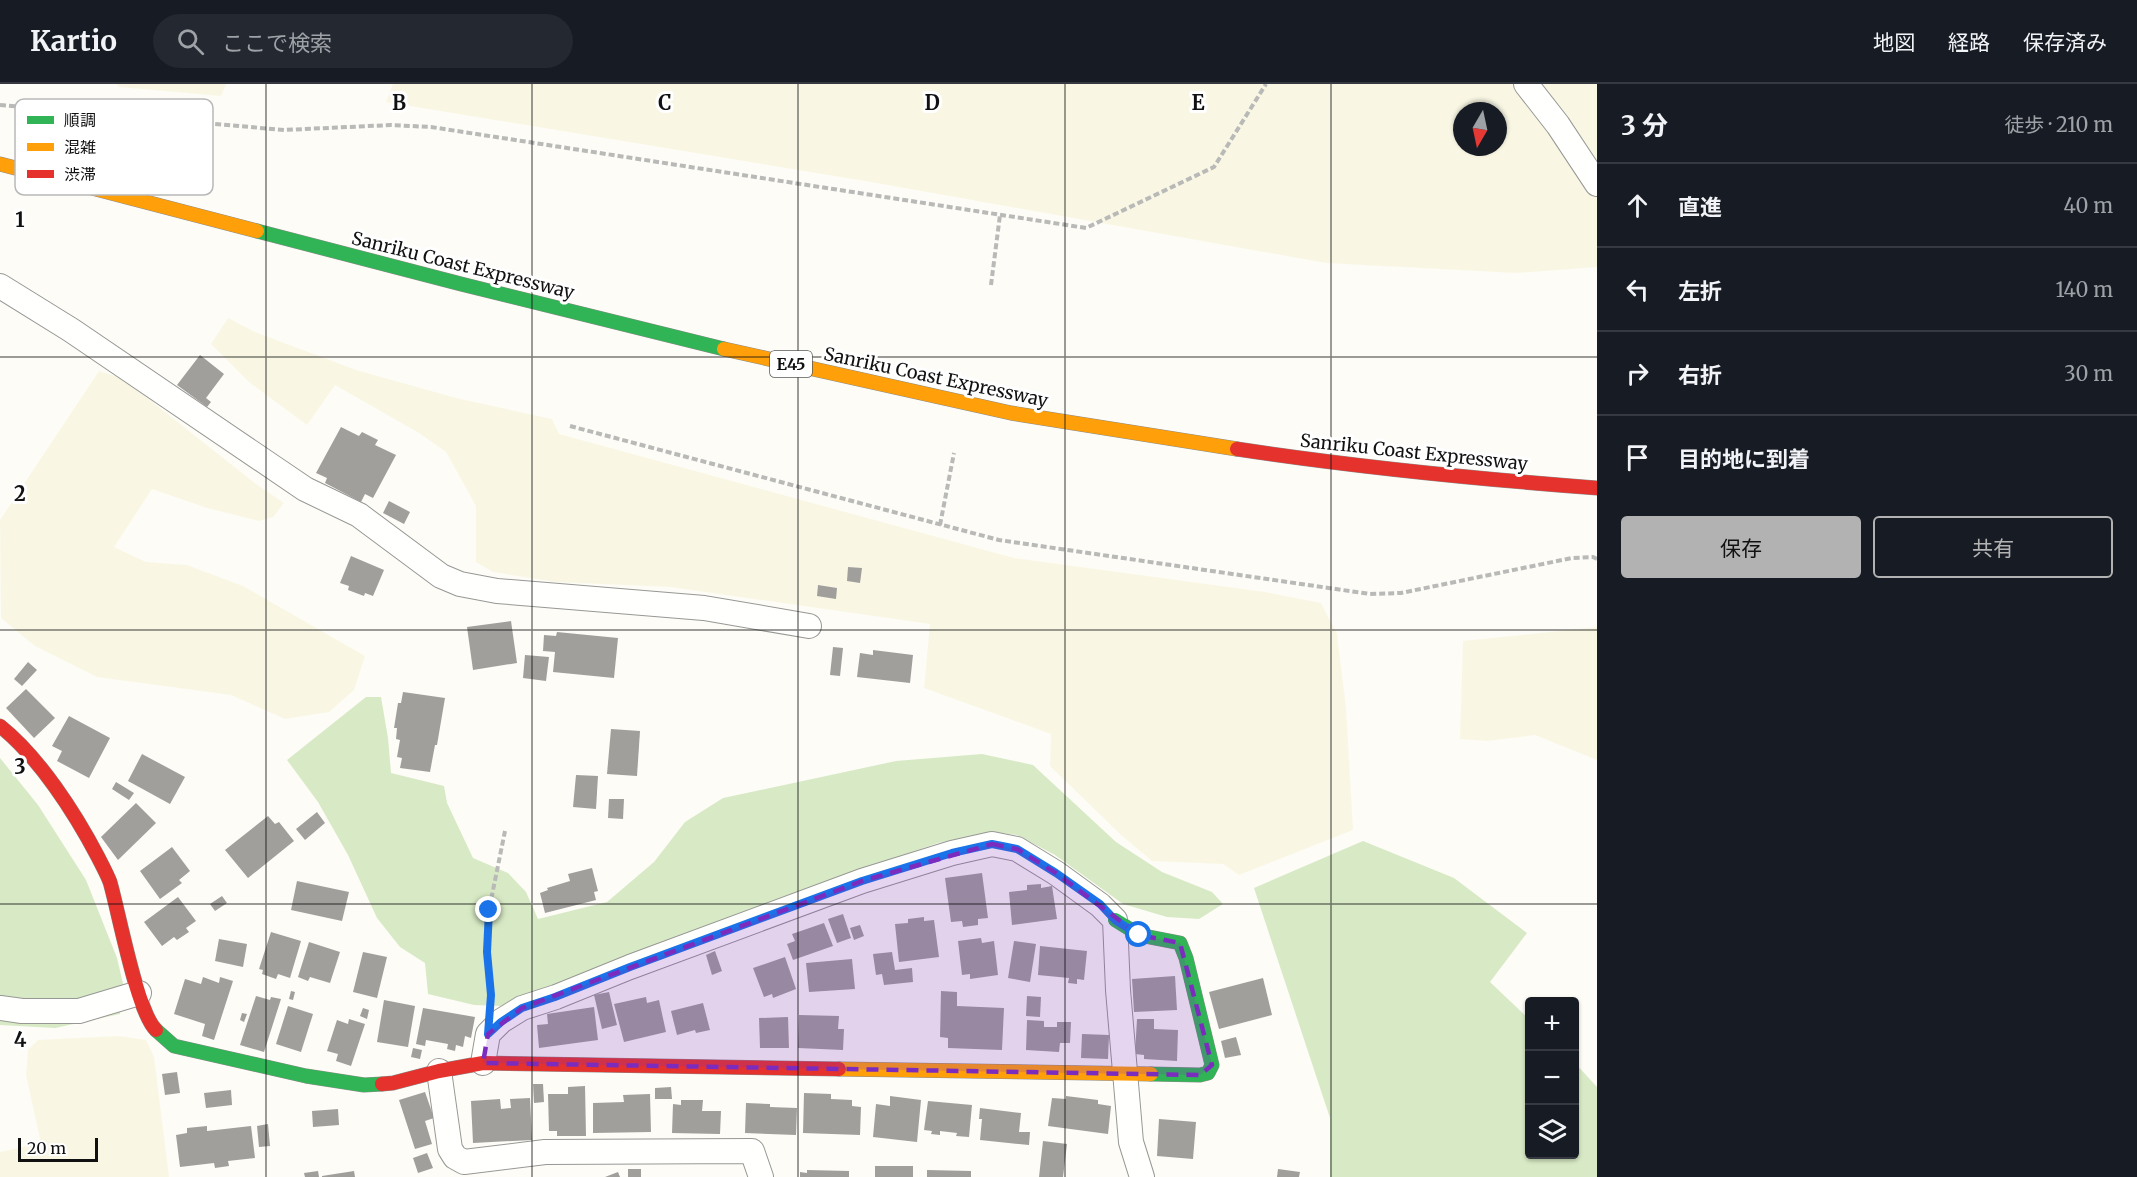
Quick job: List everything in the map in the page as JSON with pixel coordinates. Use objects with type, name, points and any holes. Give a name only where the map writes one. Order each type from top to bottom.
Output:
[{"type":"main road","name":"Sanriku Coast Expressway","points":[[0,164],[15,168]]},
{"type":"main road","name":"Sanriku Coast Expressway","points":[[119,195],[472,287],[765,359],[1011,413],[1304,459],[1597,488]]},
{"type":"main road","points":[[0,726],[15,738],[81,824],[109,880],[139,993],[150,1024],[174,1046],[306,1076],[364,1085],[393,1083],[483,1063],[1125,1074],[1200,1075],[1208,1073],[1212,1065],[1186,958],[1179,943],[1139,935],[1115,920]]},
{"type":"street","points":[[1526,84],[1558,125],[1597,184]]},
{"type":"street","points":[[0,286],[70,330],[305,489],[359,515],[441,576],[460,584],[497,591],[704,608],[808,626]]},
{"type":"street","points":[[483,1063],[488,1034],[522,1008],[862,881],[952,853],[992,844],[1017,849],[1056,873],[1100,904],[1115,920],[1131,1142],[1142,1177]]},
{"type":"street","points":[[0,1008],[22,1011],[79,1011],[139,993]]},
{"type":"street","points":[[440,1071],[450,1149],[455,1157],[464,1162],[545,1152],[752,1150],[761,1177]]},
{"type":"path","points":[[213,124],[284,130],[392,125],[431,127],[1086,228],[1214,167],[1266,84]]},
{"type":"path","points":[[0,105],[15,106]]},
{"type":"path","points":[[991,285],[1000,215]]},
{"type":"path","points":[[570,426],[999,540],[1370,594],[1401,593],[1572,558],[1593,557],[1597,559]]},
{"type":"path","points":[[940,525],[954,453]]},
{"type":"path","points":[[488,1034],[491,995],[487,952],[489,910],[505,831]]},
{"type":"highlighted area","points":[[992,844],[1017,849],[1056,873],[1139,935],[1180,943],[1212,1065],[1200,1075],[483,1063],[488,1034],[522,1008],[862,881]]},
{"type":"shaded area","points":[[116,84],[226,84],[221,96],[119,87]]},
{"type":"shaded area","points":[[393,84],[1597,84],[1597,267],[1516,273],[1326,263],[871,182],[386,102]]},
{"type":"shaded area","points":[[228,318],[255,332],[356,370],[456,398],[552,419],[559,434],[1014,558],[1265,592],[1321,603],[1337,634],[1346,708],[1353,830],[1239,875],[1223,864],[1152,861],[1121,835],[1050,766],[1051,734],[924,688],[930,624],[670,587],[555,582],[493,572],[476,562],[476,506],[446,452],[419,433],[335,385],[307,425],[249,382],[211,344]]},
{"type":"shaded area","points":[[99,371],[122,378],[256,484],[284,503],[273,517],[259,521],[207,508],[152,489],[114,547],[146,562],[187,565],[243,586],[365,656],[354,690],[329,712],[285,719],[231,695],[97,677],[35,646],[1,618],[0,520]]},
{"type":"shaded area","points":[[1597,627],[1597,760],[1535,735],[1487,741],[1460,739],[1463,641]]},
{"type":"shaded area","points":[[119,1036],[146,1040],[154,1057],[169,1177],[0,1177],[0,1152],[41,1143],[26,1075],[28,1050],[38,1040]]},
{"type":"green space","points":[[366,697],[381,697],[391,773],[444,786],[447,803],[473,858],[508,873],[526,892],[538,919],[607,902],[654,862],[685,822],[723,798],[896,761],[982,754],[1033,765],[1116,842],[1162,872],[1212,892],[1223,904],[1199,919],[1167,917],[1123,904],[1055,855],[1017,835],[993,832],[938,843],[846,875],[501,1006],[474,1005],[428,994],[425,963],[400,947],[377,918],[348,855],[318,802],[287,760]]},
{"type":"green space","points":[[0,758],[38,805],[86,880],[117,958],[124,988],[120,1014],[55,1028],[0,1025]]},
{"type":"green space","points":[[1363,841],[1454,878],[1527,933],[1490,982],[1525,1015],[1525,1159],[1579,1159],[1579,1067],[1597,1087],[1597,1177],[1330,1177],[1330,1118],[1254,888]]},
{"type":"building","points":[[200,355],[224,374],[206,398],[211,402],[207,407],[177,385]]},
{"type":"building","points":[[341,427],[359,436],[362,432],[378,440],[375,445],[396,455],[373,498],[365,494],[361,502],[325,483],[327,478],[316,473]]},
{"type":"building","points":[[389,501],[410,512],[404,524],[383,513]]},
{"type":"building","points":[[351,556],[384,570],[373,596],[365,593],[364,596],[348,590],[349,586],[340,583]]},
{"type":"building","points":[[848,567],[862,568],[860,583],[847,581]]},
{"type":"building","points":[[818,585],[837,588],[836,599],[817,596]]},
{"type":"building","points":[[511,621],[517,663],[473,670],[467,627]]},
{"type":"building","points":[[557,632],[618,638],[614,678],[553,672],[555,652],[543,651],[544,635],[556,636]]},
{"type":"building","points":[[833,647],[843,648],[840,676],[830,675]]},
{"type":"building","points":[[873,650],[913,655],[910,683],[857,677],[860,653],[873,655]]},
{"type":"building","points":[[525,655],[549,657],[546,681],[523,678]]},
{"type":"building","points":[[28,662],[37,670],[22,686],[14,679]]},
{"type":"building","points":[[26,689],[55,718],[34,738],[6,708]]},
{"type":"building","points":[[403,692],[445,698],[430,772],[400,768],[402,758],[397,757],[400,740],[396,739],[397,728],[394,728],[398,703],[401,703]]},
{"type":"building","points":[[69,716],[110,738],[89,778],[57,761],[62,751],[52,746]]},
{"type":"building","points":[[611,729],[640,731],[637,776],[607,774]]},
{"type":"building","points":[[142,754],[185,777],[170,804],[128,781]]},
{"type":"building","points":[[576,775],[598,776],[596,809],[573,807]]},
{"type":"building","points":[[116,782],[134,793],[129,800],[112,789]]},
{"type":"building","points":[[609,799],[624,799],[623,819],[608,818]]},
{"type":"building","points":[[136,803],[156,823],[118,860],[101,837]]},
{"type":"building","points":[[317,812],[325,823],[305,840],[296,829]]},
{"type":"building","points":[[268,816],[275,824],[279,822],[294,841],[248,878],[225,850]]},
{"type":"building","points":[[172,847],[190,871],[179,880],[182,883],[160,899],[140,871]]},
{"type":"building","points":[[592,868],[598,891],[594,892],[596,900],[545,913],[540,893],[548,890],[547,888],[570,881],[568,874]]},
{"type":"building","points":[[982,873],[988,918],[978,919],[978,925],[963,927],[962,921],[951,922],[945,878]]},
{"type":"building","points":[[297,881],[349,892],[342,921],[291,910]]},
{"type":"building","points":[[1041,884],[1041,888],[1052,886],[1057,919],[1012,925],[1009,892],[1027,890],[1027,885]]},
{"type":"building","points":[[222,896],[227,903],[215,911],[210,904]]},
{"type":"building","points":[[178,897],[196,921],[186,928],[189,932],[177,940],[174,937],[162,946],[144,922]]},
{"type":"building","points":[[843,914],[851,938],[837,943],[828,919]]},
{"type":"building","points":[[924,917],[924,921],[934,920],[939,957],[899,962],[895,924],[908,923],[908,919]]},
{"type":"building","points":[[824,923],[833,946],[793,960],[787,944],[795,941],[792,934]]},
{"type":"building","points":[[860,925],[864,936],[854,940],[850,928]]},
{"type":"building","points":[[271,932],[301,941],[290,978],[278,974],[276,979],[262,974],[263,970],[259,969]]},
{"type":"building","points":[[981,938],[982,943],[994,941],[998,975],[970,979],[970,974],[962,975],[958,941]]},
{"type":"building","points":[[219,939],[247,944],[243,967],[215,961]]},
{"type":"building","points":[[1014,941],[1036,944],[1030,982],[1008,978]]},
{"type":"building","points":[[309,942],[340,952],[330,983],[310,977],[308,981],[298,977]]},
{"type":"building","points":[[1040,946],[1087,951],[1084,980],[1077,979],[1077,984],[1068,983],[1069,978],[1038,975]]},
{"type":"building","points":[[715,951],[722,971],[712,975],[706,955]]},
{"type":"building","points":[[363,952],[387,957],[377,998],[353,992]]},
{"type":"building","points":[[892,952],[895,970],[912,968],[913,982],[884,985],[882,974],[876,975],[873,954]]},
{"type":"building","points":[[785,957],[796,989],[773,998],[772,994],[764,997],[753,968]]},
{"type":"building","points":[[852,959],[855,989],[809,992],[806,963]]},
{"type":"building","points":[[1175,976],[1177,1010],[1134,1012],[1132,979]]},
{"type":"building","points":[[203,977],[219,983],[220,977],[233,981],[214,1040],[202,1036],[205,1024],[174,1014],[185,979],[201,984]]},
{"type":"building","points":[[1263,978],[1272,1015],[1219,1029],[1209,992]]},
{"type":"building","points":[[291,991],[295,992],[293,1000],[289,999]]},
{"type":"building","points":[[941,991],[957,992],[957,1006],[1004,1008],[1002,1050],[948,1048],[948,1038],[940,1037]]},
{"type":"building","points":[[609,992],[617,1025],[602,1029],[594,995]]},
{"type":"building","points":[[256,996],[270,1000],[271,997],[281,999],[264,1052],[240,1045]]},
{"type":"building","points":[[1027,996],[1041,997],[1040,1017],[1026,1016]]},
{"type":"building","points":[[646,997],[647,1003],[659,1000],[666,1032],[624,1042],[614,1004]]},
{"type":"building","points":[[384,1000],[415,1006],[408,1047],[377,1042]]},
{"type":"building","points":[[703,1003],[710,1030],[696,1033],[695,1030],[677,1035],[671,1011]]},
{"type":"building","points":[[288,1006],[313,1014],[301,1052],[276,1044]]},
{"type":"building","points":[[594,1007],[598,1040],[539,1048],[537,1025],[548,1024],[547,1014]]},
{"type":"building","points":[[363,1008],[369,1010],[367,1019],[360,1016]]},
{"type":"building","points":[[423,1008],[475,1017],[471,1038],[465,1036],[463,1047],[456,1045],[455,1051],[447,1049],[448,1044],[426,1040],[425,1046],[416,1044]]},
{"type":"building","points":[[242,1013],[247,1014],[244,1022],[240,1020]]},
{"type":"building","points":[[799,1015],[839,1016],[838,1029],[844,1029],[843,1050],[798,1048]]},
{"type":"building","points":[[788,1017],[789,1048],[760,1048],[759,1018]]},
{"type":"building","points":[[349,1019],[365,1024],[351,1066],[336,1061],[338,1054],[327,1051],[337,1020],[348,1024]]},
{"type":"building","points":[[1137,1019],[1154,1019],[1154,1029],[1178,1030],[1177,1061],[1144,1059],[1144,1055],[1135,1054]]},
{"type":"building","points":[[1027,1020],[1044,1021],[1044,1027],[1057,1027],[1057,1022],[1071,1022],[1070,1043],[1060,1043],[1059,1052],[1026,1050]]},
{"type":"building","points":[[1082,1034],[1109,1035],[1108,1059],[1081,1058]]},
{"type":"building","points":[[1236,1037],[1241,1055],[1225,1058],[1221,1041]]},
{"type":"building","points":[[413,1048],[422,1050],[420,1059],[411,1057]]},
{"type":"building","points":[[177,1072],[180,1093],[165,1095],[162,1074]]},
{"type":"building","points":[[533,1084],[543,1084],[544,1102],[534,1103]]},
{"type":"building","points":[[585,1086],[586,1136],[557,1136],[557,1131],[549,1131],[548,1094],[568,1094],[568,1087]]},
{"type":"building","points":[[671,1087],[672,1099],[655,1099],[655,1088]]},
{"type":"building","points":[[231,1090],[232,1105],[206,1108],[204,1093]]},
{"type":"building","points":[[425,1092],[434,1118],[425,1121],[432,1144],[415,1149],[399,1100]]},
{"type":"building","points":[[804,1093],[831,1094],[831,1099],[852,1100],[852,1106],[861,1107],[860,1135],[803,1133]]},
{"type":"building","points":[[650,1094],[651,1132],[593,1133],[593,1103],[624,1102],[623,1095]]},
{"type":"building","points":[[890,1096],[921,1100],[917,1142],[873,1137],[876,1104],[890,1106]]},
{"type":"building","points":[[1066,1096],[1098,1100],[1098,1104],[1111,1106],[1108,1134],[1048,1126],[1052,1098],[1066,1099]]},
{"type":"building","points":[[530,1098],[532,1140],[473,1143],[471,1101],[500,1099],[501,1109],[511,1108],[510,1099]]},
{"type":"building","points":[[681,1100],[703,1100],[702,1111],[721,1111],[720,1134],[672,1133],[673,1104],[681,1105]]},
{"type":"building","points":[[928,1101],[972,1105],[969,1137],[940,1131],[940,1135],[931,1134],[932,1131],[924,1130]]},
{"type":"building","points":[[746,1103],[797,1108],[796,1135],[745,1133]]},
{"type":"building","points":[[980,1108],[1021,1113],[1019,1132],[1030,1132],[1029,1145],[980,1140],[982,1119],[979,1119]]},
{"type":"building","points":[[338,1109],[339,1125],[313,1127],[312,1111]]},
{"type":"building","points":[[1159,1119],[1196,1122],[1193,1159],[1157,1156]]},
{"type":"building","points":[[268,1124],[270,1146],[259,1147],[257,1126]]},
{"type":"building","points":[[207,1126],[207,1131],[251,1126],[255,1158],[228,1161],[229,1166],[215,1168],[214,1163],[180,1167],[176,1135],[187,1133],[187,1128]]},
{"type":"building","points":[[1043,1141],[1067,1144],[1063,1177],[1039,1177]]},
{"type":"building","points":[[427,1153],[433,1168],[418,1173],[413,1158]]},
{"type":"building","points":[[875,1166],[913,1166],[913,1177],[875,1177]]},
{"type":"building","points":[[628,1169],[641,1169],[641,1177],[628,1177]]},
{"type":"building","points":[[1278,1169],[1300,1172],[1299,1177],[1277,1177]]},
{"type":"building","points":[[807,1170],[849,1171],[849,1177],[800,1177],[800,1172],[807,1173]]},
{"type":"building","points":[[927,1170],[971,1171],[971,1177],[927,1177]]},
{"type":"building","points":[[318,1171],[319,1177],[305,1177],[304,1173]]},
{"type":"building","points":[[354,1171],[355,1177],[322,1177],[322,1176]]},
{"type":"building","points":[[618,1172],[620,1177],[605,1177]]},
{"type":"traffic: fast","points":[[257,231],[724,349]]},
{"type":"traffic: fast","points":[[1115,920],[1139,935],[1180,943],[1186,958],[1212,1065],[1208,1073],[1200,1075],[1151,1074]]},
{"type":"traffic: fast","points":[[156,1030],[174,1046],[306,1076],[364,1085],[382,1084]]},
{"type":"traffic: slow","points":[[0,164],[15,168]]},
{"type":"traffic: slow","points":[[119,195],[257,231]]},
{"type":"traffic: slow","points":[[724,349],[1011,413],[1237,449]]},
{"type":"traffic: slow","points":[[839,1069],[1151,1074]]},
{"type":"traffic: jam","points":[[1237,449],[1417,472],[1597,488]]},
{"type":"traffic: jam","points":[[0,726],[29,753],[42,769],[78,822],[98,857],[110,882],[142,1004],[156,1030]]},
{"type":"traffic: jam","points":[[382,1084],[483,1063],[839,1069]]},
{"type":"route","points":[[489,910],[487,952],[491,995],[488,1034],[522,1008],[630,967],[862,881],[952,853],[992,844],[1017,849],[1056,873],[1100,904],[1115,920],[1139,935]]}]
